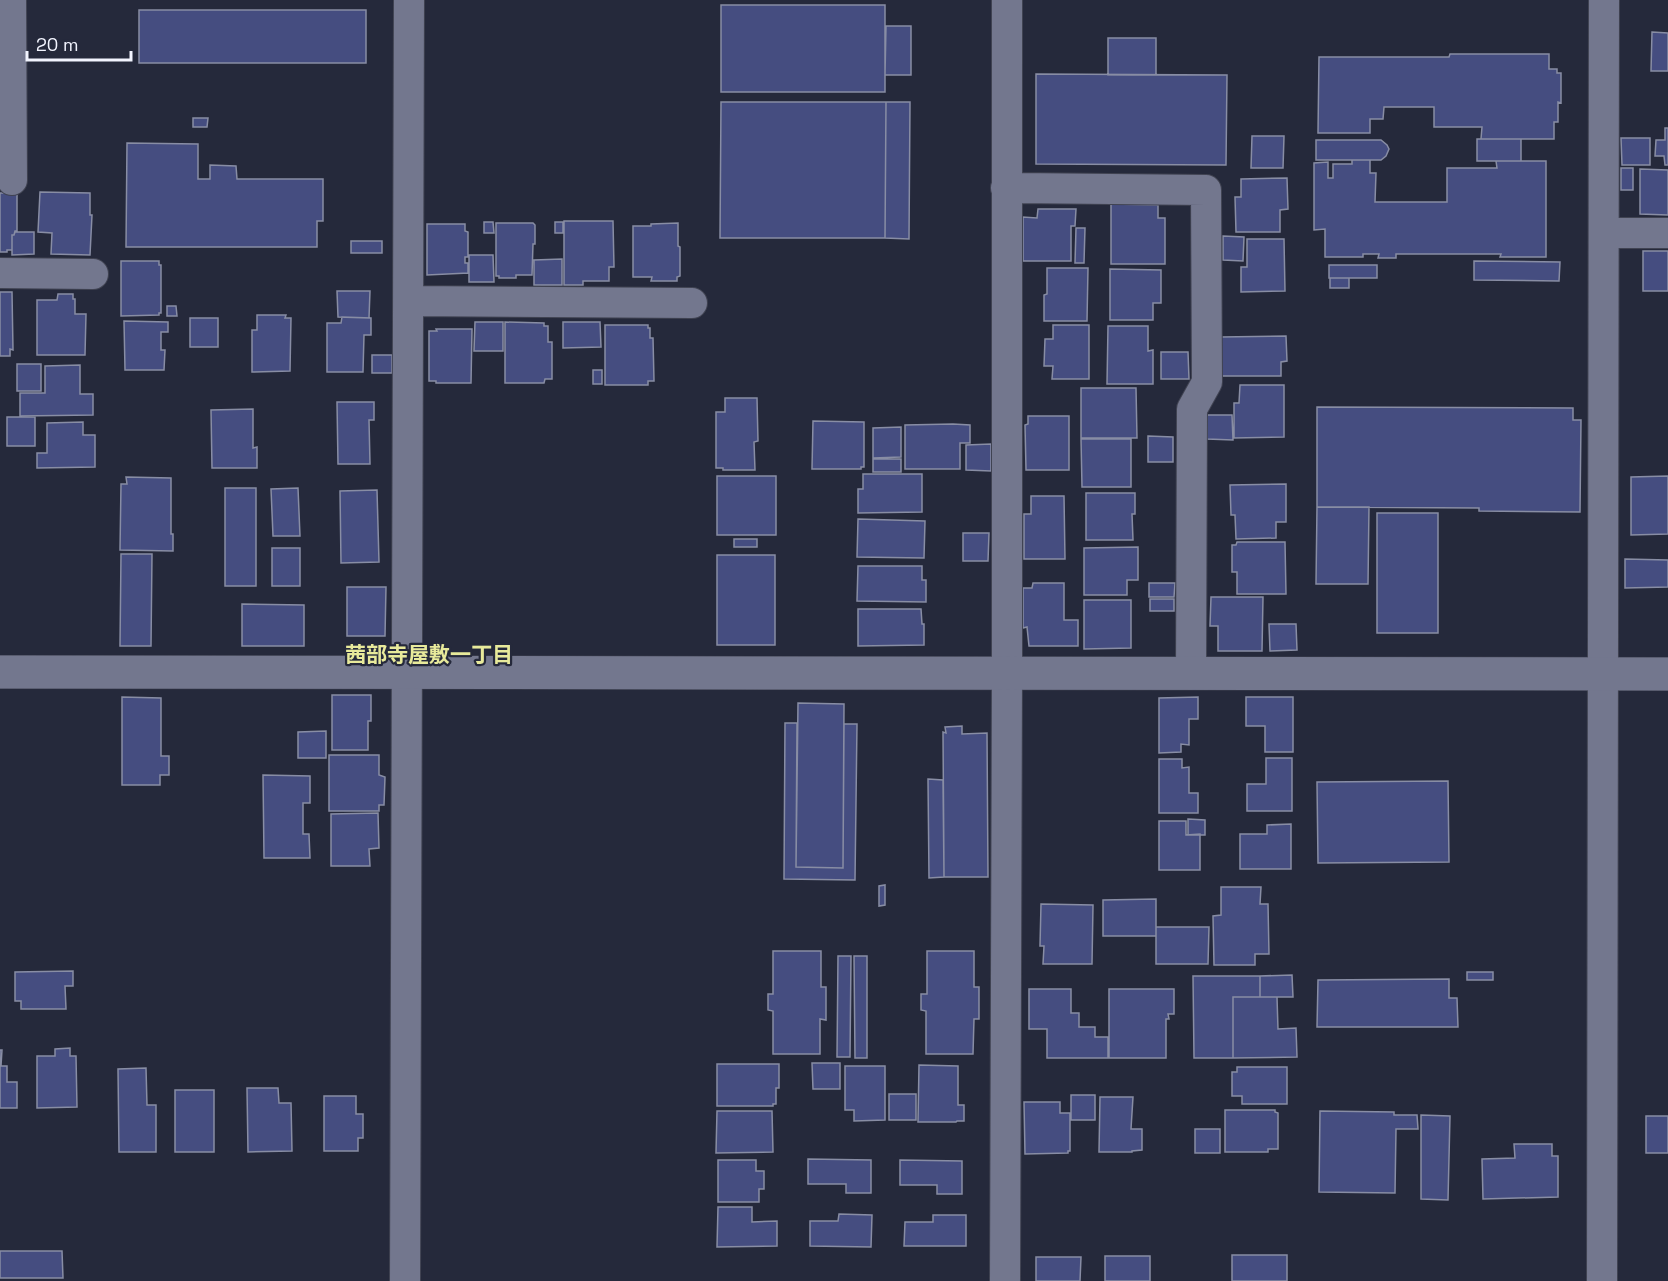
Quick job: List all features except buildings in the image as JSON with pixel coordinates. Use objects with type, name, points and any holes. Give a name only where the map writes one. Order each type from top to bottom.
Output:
[{"type":"street","points":[[405,1281],[409,0]]},
{"type":"street","points":[[1005,1281],[1006,0]]},
{"type":"street","points":[[1602,1281],[1604,0]]},
{"type":"street","points":[[8,17],[12,180]]},
{"type":"street","points":[[1006,188],[1206,190],[1207,382],[1192,409],[1191,674]]},
{"type":"street","points":[[1605,233],[1668,233]]},
{"type":"street","points":[[0,273],[93,274]]},
{"type":"street","points":[[409,302],[692,303]]},
{"type":"street","points":[[0,672],[1668,674]]},
{"type":"district","name":"茜部寺屋敷一丁目","points":[[429,654]]}]
